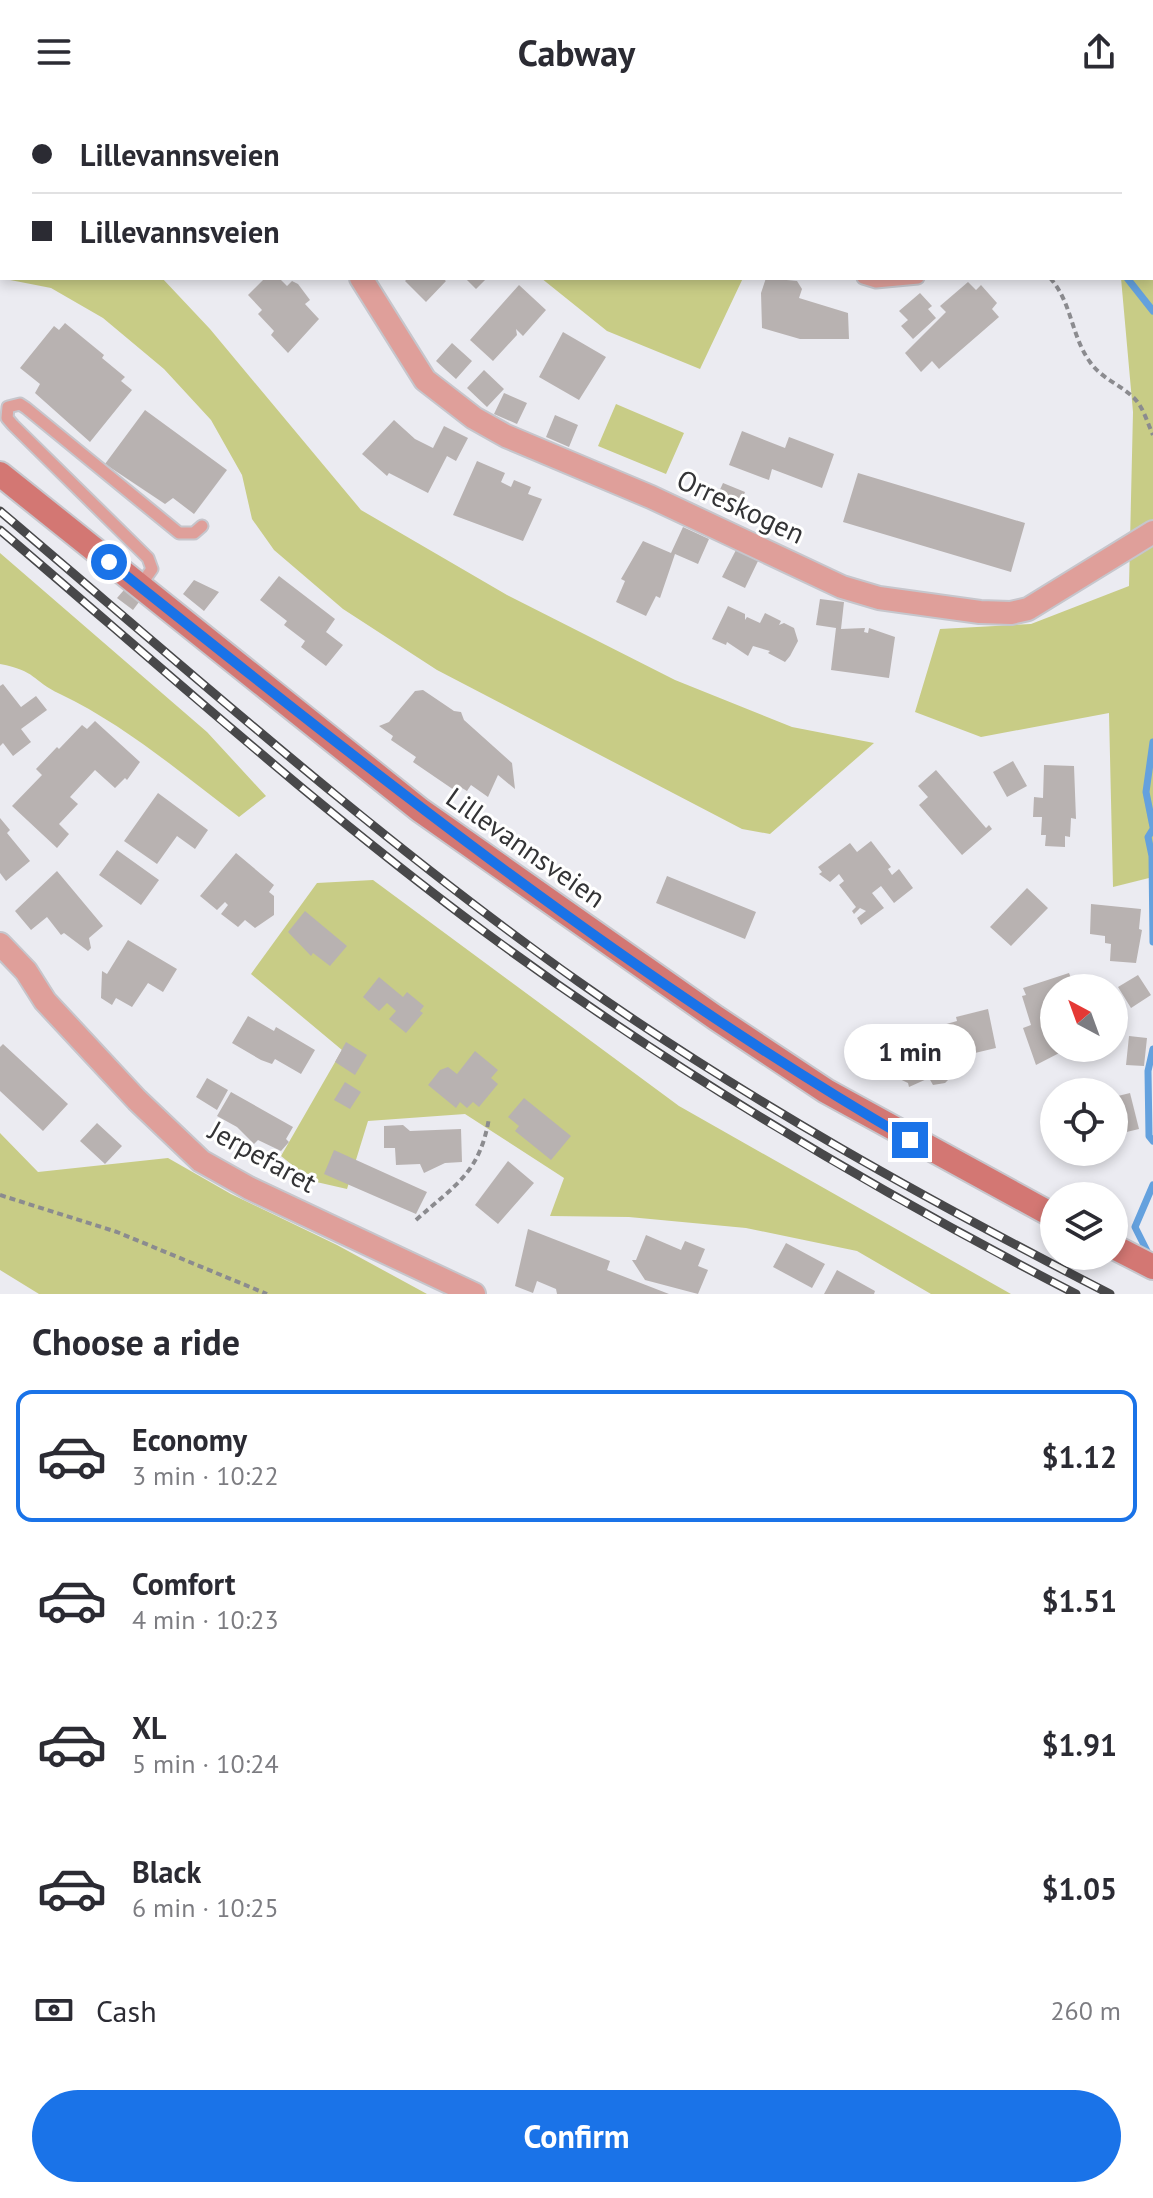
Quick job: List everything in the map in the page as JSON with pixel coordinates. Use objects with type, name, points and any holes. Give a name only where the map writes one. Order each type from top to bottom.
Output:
[{"type":"street","name":"Orreskogen","points":[[362,280],[425,380],[474,418],[842,587],[922,604],[1011,613],[1028,609],[1153,532]]},
{"type":"street","name":"Lillevannsveien","points":[[0,474],[420,810],[716,1018],[838,1098],[1040,1208]]},
{"type":"street","name":"Jerpefaret","points":[[0,944],[26,971],[45,1001],[156,1120],[201,1161],[249,1188],[474,1294]]},
{"type":"street","points":[[1128,1254],[1153,1267]]},
{"type":"lane","points":[[870,280],[897,280]]},
{"type":"lane","points":[[140,586],[152,569],[148,558],[13,425],[6,412],[8,407],[20,404],[26,408],[179,533],[194,533],[202,526]]},
{"type":"path","points":[[1052,280],[1060,289],[1077,339],[1089,361],[1102,376],[1135,398],[1153,435]]},
{"type":"path","points":[[416,1220],[473,1167],[484,1146],[489,1118]]},
{"type":"path","points":[[0,1195],[117,1232],[267,1294]]},
{"type":"green space","points":[[10,280],[164,280],[210,329],[361,510],[507,595],[675,680],[792,727],[874,743],[770,834],[742,829],[437,670],[343,609],[274,550],[252,519],[242,475],[211,420],[164,369],[103,318],[51,288]]},
{"type":"green space","points":[[543,280],[742,280],[700,369],[607,331]]},
{"type":"green space","points":[[1121,280],[1153,280],[1153,877],[1113,887],[1109,713],[981,737],[915,712],[940,629],[1031,624],[1129,586],[1133,412]]},
{"type":"green space","points":[[616,404],[684,433],[666,474],[598,446]]},
{"type":"green space","points":[[0,553],[207,732],[266,796],[239,817],[107,720],[28,673],[0,664]]},
{"type":"green space","points":[[373,880],[679,1106],[1011,1294],[931,1294],[857,1251],[746,1228],[629,1217],[550,1216],[564,1178],[465,1114],[368,1121],[347,1189],[312,1181],[281,1156],[342,1050],[251,974],[317,883]]},
{"type":"green space","points":[[0,1133],[38,1172],[168,1158],[231,1194],[337,1245],[427,1294],[39,1294],[0,1270]]},
{"type":"building","points":[[263,280],[281,280],[287,286],[292,281],[310,300],[305,304],[319,319],[288,353],[271,335],[274,331],[258,314],[262,310],[248,295]]},
{"type":"building","points":[[445,280],[446,281],[426,302],[405,281]]},
{"type":"building","points":[[467,280],[485,280],[476,289]]},
{"type":"building","points":[[765,280],[797,281],[802,289],[799,298],[848,313],[849,339],[800,339],[762,328],[761,293]]},
{"type":"building","points":[[968,282],[976,290],[981,285],[997,303],[992,309],[999,317],[939,369],[932,361],[921,372],[905,353],[946,312],[940,306]]},
{"type":"building","points":[[519,285],[546,310],[523,336],[516,329],[517,335],[493,361],[470,340]]},
{"type":"building","points":[[920,293],[932,306],[928,309],[936,318],[913,339],[901,326],[908,320],[899,311]]},
{"type":"building","points":[[65,323],[104,355],[102,358],[125,377],[121,381],[132,390],[90,442],[35,393],[40,384],[20,368],[54,326],[59,330]]},
{"type":"building","points":[[563,332],[606,357],[579,400],[539,377]]},
{"type":"building","points":[[452,343],[472,361],[456,379],[436,361]]},
{"type":"building","points":[[484,370],[504,389],[487,407],[467,388]]},
{"type":"building","points":[[504,393],[527,403],[517,424],[494,414]]},
{"type":"building","points":[[145,410],[227,470],[194,514],[173,498],[165,504],[105,464]]},
{"type":"building","points":[[555,415],[578,425],[569,447],[546,437]]},
{"type":"building","points":[[394,420],[415,439],[433,448],[444,426],[468,438],[456,461],[447,456],[428,493],[389,473],[387,476],[362,454]]},
{"type":"building","points":[[742,431],[785,448],[789,437],[834,454],[822,488],[772,469],[769,480],[729,465]]},
{"type":"building","points":[[477,461],[505,473],[501,482],[511,487],[514,480],[531,487],[528,494],[542,499],[523,541],[453,515]]},
{"type":"building","points":[[858,473],[1025,523],[1011,572],[843,522]]},
{"type":"building","points":[[723,483],[745,492],[736,515],[713,505]]},
{"type":"building","points":[[683,527],[709,539],[698,564],[675,554],[660,598],[656,596],[646,616],[616,602],[625,581],[621,579],[643,541],[671,553]]},
{"type":"building","points":[[736,550],[758,561],[745,588],[722,577]]},
{"type":"building","points":[[279,576],[335,619],[326,632],[343,645],[326,666],[301,647],[305,641],[284,625],[287,621],[260,600]]},
{"type":"building","points":[[194,580],[219,592],[204,611],[183,594]]},
{"type":"building","points":[[124,590],[139,602],[133,610],[117,598]]},
{"type":"building","points":[[820,599],[844,602],[841,629],[865,628],[864,632],[868,633],[869,628],[895,637],[889,678],[831,670],[836,628],[816,625]]},
{"type":"building","points":[[728,606],[745,614],[745,620],[747,617],[760,623],[765,613],[781,621],[779,625],[784,623],[794,628],[798,641],[785,662],[768,653],[770,651],[753,646],[748,656],[727,642],[726,645],[712,639]]},
{"type":"building","points":[[3,684],[21,707],[36,696],[47,710],[21,729],[31,742],[13,756],[3,743],[0,746],[0,686]]},
{"type":"building","points":[[423,690],[454,711],[461,712],[464,720],[512,763],[515,789],[498,775],[488,797],[471,785],[467,791],[457,785],[454,790],[413,762],[416,757],[391,740],[393,736],[379,726],[389,722],[415,691]]},
{"type":"building","points":[[95,721],[140,762],[127,780],[125,778],[115,788],[95,770],[70,797],[78,804],[59,824],[69,834],[57,848],[12,806],[42,775],[36,769],[57,747],[59,749],[82,725],[87,729]]},
{"type":"building","points":[[1013,761],[1027,786],[1007,797],[993,772]]},
{"type":"building","points":[[1044,765],[1074,766],[1076,819],[1071,818],[1070,837],[1065,836],[1065,847],[1045,846],[1046,835],[1041,835],[1042,817],[1033,817],[1034,797],[1043,798]]},
{"type":"building","points":[[936,770],[986,828],[989,825],[992,829],[962,855],[919,805],[928,797],[918,786]]},
{"type":"building","points":[[158,793],[208,830],[195,849],[177,836],[157,864],[124,841]]},
{"type":"building","points":[[0,818],[10,830],[7,833],[30,861],[6,881],[0,873]]},
{"type":"building","points":[[871,841],[891,867],[888,869],[892,875],[899,869],[913,888],[894,903],[881,886],[872,893],[884,908],[861,925],[857,918],[866,911],[860,908],[854,914],[852,911],[856,907],[839,885],[844,881],[839,874],[830,882],[819,874],[822,872],[818,867],[850,843],[857,852]]},
{"type":"building","points":[[117,850],[159,880],[141,905],[99,875]]},
{"type":"building","points":[[236,853],[274,885],[269,892],[274,896],[274,915],[255,928],[245,920],[238,927],[221,914],[228,905],[225,902],[217,910],[200,896]]},
{"type":"building","points":[[57,871],[103,926],[89,938],[91,948],[88,951],[64,933],[61,935],[47,917],[31,930],[15,911]]},
{"type":"building","points":[[667,876],[756,912],[745,939],[656,903]]},
{"type":"building","points":[[1027,888],[1048,908],[1011,946],[990,927]]},
{"type":"building","points":[[1091,904],[1141,909],[1139,929],[1142,930],[1136,963],[1110,961],[1111,944],[1105,943],[1105,936],[1090,934]]},
{"type":"building","points":[[305,911],[347,946],[330,966],[313,953],[311,956],[288,932]]},
{"type":"building","points":[[128,940],[177,969],[163,992],[148,983],[132,1007],[116,998],[112,1005],[101,998],[102,971],[107,974]]},
{"type":"building","points":[[1138,975],[1151,995],[1131,1008],[1128,1003],[1128,981]]},
{"type":"building","points":[[379,977],[403,997],[407,992],[424,1006],[420,1011],[423,1013],[406,1033],[389,1019],[396,1011],[387,1003],[379,1011],[363,997]]},
{"type":"building","points":[[1040,982],[1042,1062],[1036,1065],[1023,1028],[1031,1025],[1022,996],[1026,995],[1023,988]]},
{"type":"building","points":[[988,1009],[996,1048],[958,1057],[950,1066],[954,1074],[945,1083],[933,1085],[929,1078],[909,1087],[908,1083],[885,1072],[884,1044],[929,1029],[932,1034],[943,1025],[957,1021],[956,1017]]},
{"type":"building","points":[[248,1016],[274,1031],[276,1027],[315,1050],[301,1074],[275,1059],[272,1064],[261,1060],[232,1043]]},
{"type":"building","points":[[1129,1036],[1147,1038],[1144,1066],[1126,1065]]},
{"type":"building","points":[[346,1042],[367,1055],[355,1075],[335,1062]]},
{"type":"building","points":[[3,1044],[68,1104],[43,1131],[0,1091],[0,1047]]},
{"type":"building","points":[[475,1051],[498,1070],[491,1078],[498,1084],[479,1107],[473,1102],[467,1108],[460,1102],[456,1108],[428,1085],[440,1070],[448,1067],[457,1074]]},
{"type":"building","points":[[207,1078],[228,1090],[217,1110],[196,1097]]},
{"type":"building","points":[[345,1082],[361,1092],[350,1109],[334,1100]]},
{"type":"building","points":[[231,1092],[293,1127],[286,1139],[289,1142],[281,1151],[258,1140],[254,1144],[237,1127],[217,1116]]},
{"type":"building","points":[[1128,1094],[1139,1129],[1128,1132]]},
{"type":"building","points":[[524,1098],[571,1136],[551,1160],[515,1131],[519,1126],[508,1117]]},
{"type":"building","points":[[97,1123],[122,1146],[105,1164],[80,1141]]},
{"type":"building","points":[[403,1125],[410,1131],[461,1129],[462,1162],[445,1163],[424,1173],[420,1164],[396,1165],[395,1148],[384,1148],[384,1126]]},
{"type":"building","points":[[334,1150],[427,1192],[416,1214],[324,1174]]},
{"type":"building","points":[[508,1161],[534,1183],[498,1224],[475,1205]]},
{"type":"building","points":[[528,1229],[610,1261],[607,1270],[669,1294],[557,1294],[556,1289],[537,1281],[533,1293],[515,1286]]},
{"type":"building","points":[[646,1235],[681,1250],[685,1241],[705,1249],[698,1266],[708,1270],[698,1294],[645,1280],[632,1260],[636,1260]]},
{"type":"building","points":[[786,1243],[825,1264],[812,1288],[773,1267]]},
{"type":"building","points":[[837,1270],[875,1291],[874,1294],[824,1294]]},
{"type":"waterway","points":[[1129,280],[1153,311]]},
{"type":"waterway","points":[[1153,742],[1146,792],[1153,827]]},
{"type":"waterway","points":[[1153,829],[1148,837],[1152,856],[1153,942]]},
{"type":"waterway","points":[[1153,1049],[1148,1071],[1149,1136],[1153,1141]]},
{"type":"waterway","points":[[1147,1251],[1135,1227],[1153,1185]]},
{"type":"railway","points":[[0,511],[357,812],[579,982],[708,1068],[839,1147],[1110,1294]]},
{"type":"railway","points":[[0,530],[361,836],[557,984],[774,1126],[923,1212],[1076,1294]]},
{"type":"route","points":[[109,562],[420,810],[716,1018],[826,1091],[910,1140]]}]
